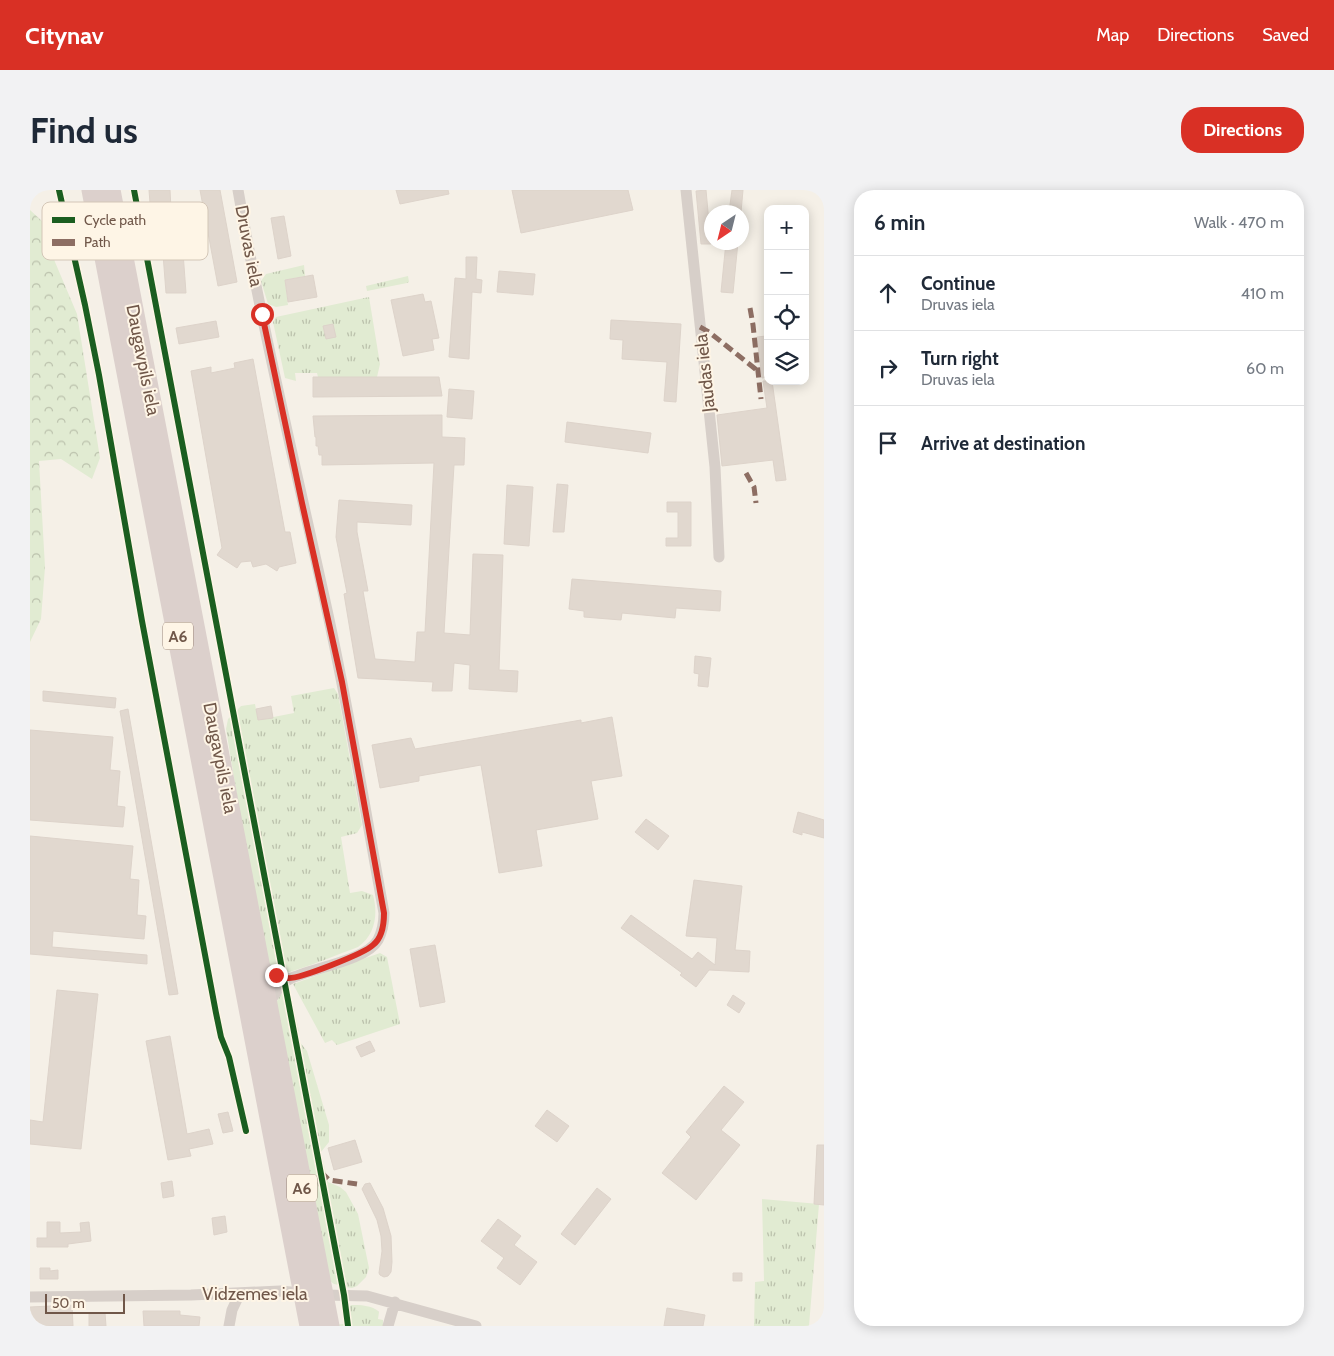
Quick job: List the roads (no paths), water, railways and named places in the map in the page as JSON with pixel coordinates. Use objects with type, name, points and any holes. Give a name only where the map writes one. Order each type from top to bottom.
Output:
[{"type":"highway","name":"Daugavpils iela","points":[[106,260],[313,1294],[329,1326]]},
{"type":"highway","name":"Daugavpils iela","points":[[124,260],[268,1007],[313,1294],[310,1326]]},
{"type":"street","name":"Druvas iela","points":[[238,190],[246,237],[300,494],[342,682],[384,913],[384,923],[378,939],[368,950],[321,969],[289,979]]},
{"type":"street","name":"Jaudas iela","points":[[686,190],[715,466],[719,556]]},
{"type":"street","points":[[259,962],[270,971],[289,979],[277,990],[268,1007]]},
{"type":"street","name":"Vidzemes iela","points":[[30,1297],[280,1291],[367,1296],[395,1302],[476,1326]]},
{"type":"street","points":[[229,1326],[232,1310],[240,1293]]},
{"type":"street","points":[[388,1326],[395,1302]]}]
